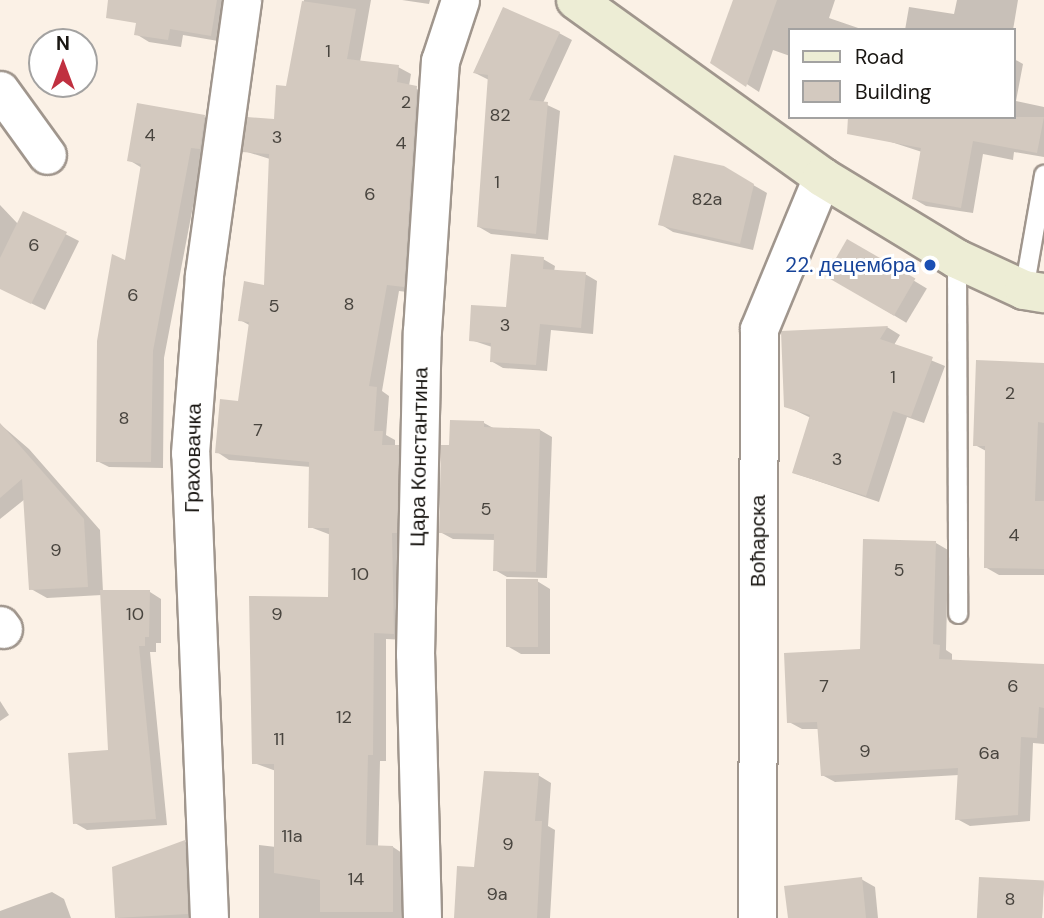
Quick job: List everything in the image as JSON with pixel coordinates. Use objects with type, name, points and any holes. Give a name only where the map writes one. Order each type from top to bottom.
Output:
[{"type":"street","name":"Граховачка","points":[[209,918],[190,453],[204,275],[242,0]]},
{"type":"street","name":"Цара Константина","points":[[422,918],[415,654],[422,331],[440,61],[460,0]]},
{"type":"street","points":[[576,0],[822,177],[957,259],[1034,292]]},
{"type":"street","points":[[0,90],[47,155]]},
{"type":"street","name":"Воћарска","points":[[757,918],[759,330],[822,177]]},
{"type":"lane","points":[[1034,292],[1044,175]]},
{"type":"lane","points":[[957,259],[958,614]]},
{"type":"building","points":[[108,0],[217,0],[211,36],[170,29],[168,40],[134,35],[136,23],[106,18]]},
{"type":"building","points":[[733,0],[777,0],[746,87],[710,63]]},
{"type":"building","points":[[302,1],[356,9],[347,59],[399,65],[397,82],[417,86],[404,287],[387,285],[369,386],[377,387],[374,431],[383,431],[382,445],[399,445],[397,533],[392,533],[394,634],[374,633],[373,755],[368,755],[366,845],[393,846],[393,912],[320,912],[320,880],[274,873],[274,764],[252,764],[249,596],[328,597],[329,528],[308,528],[309,462],[215,453],[220,399],[238,401],[249,322],[238,321],[244,281],[264,285],[269,154],[242,152],[247,117],[274,119],[276,85],[286,86]]},
{"type":"building","points":[[503,7],[560,32],[529,100],[548,102],[536,234],[477,227],[488,75],[473,73]]},
{"type":"building","points":[[137,103],[205,115],[200,149],[191,148],[153,351],[151,462],[96,462],[97,341],[112,254],[125,260],[141,164],[127,161]]},
{"type":"building","points":[[1044,117],[1037,153],[973,141],[961,208],[912,199],[921,148],[847,134],[848,119]]},
{"type":"building","points":[[674,155],[724,166],[754,184],[740,244],[658,225]]},
{"type":"building","points":[[23,211],[67,232],[31,304],[0,289],[0,258]]},
{"type":"building","points":[[847,239],[915,278],[894,316],[826,276]]},
{"type":"building","points":[[511,254],[544,257],[543,269],[586,272],[581,328],[540,324],[536,365],[490,362],[491,343],[469,341],[471,305],[506,307]]},
{"type":"building","points":[[888,326],[880,339],[933,357],[911,417],[893,411],[866,496],[792,473],[810,415],[784,407],[781,331]]},
{"type":"building","points":[[976,360],[1044,363],[1044,423],[1038,422],[1035,501],[1044,501],[1044,569],[984,568],[985,446],[973,446]]},
{"type":"building","points":[[450,420],[484,421],[484,427],[540,429],[536,572],[493,571],[494,534],[439,533],[441,445],[449,445]]},
{"type":"building","points":[[0,423],[84,519],[88,587],[29,590],[22,479],[0,498]]},
{"type":"building","points":[[863,539],[936,541],[933,644],[940,645],[939,659],[1044,664],[1044,708],[1039,707],[1037,738],[1021,737],[1018,815],[955,820],[958,768],[821,776],[817,722],[787,723],[784,653],[860,649]]},
{"type":"building","points":[[506,579],[538,579],[538,647],[506,647]]},
{"type":"building","points":[[100,590],[150,590],[149,637],[145,637],[145,646],[139,646],[156,819],[73,824],[68,753],[108,750]]},
{"type":"building","points":[[484,771],[539,773],[535,821],[542,821],[537,918],[454,918],[457,866],[474,867]]},
{"type":"building","points":[[185,840],[188,914],[115,918],[112,867]]},
{"type":"building","points":[[862,877],[866,918],[788,918],[784,886]]},
{"type":"building","points":[[979,877],[1044,880],[1042,918],[977,918]]},
{"type":"place","name":"22. децембра","points":[[930,265]]}]
